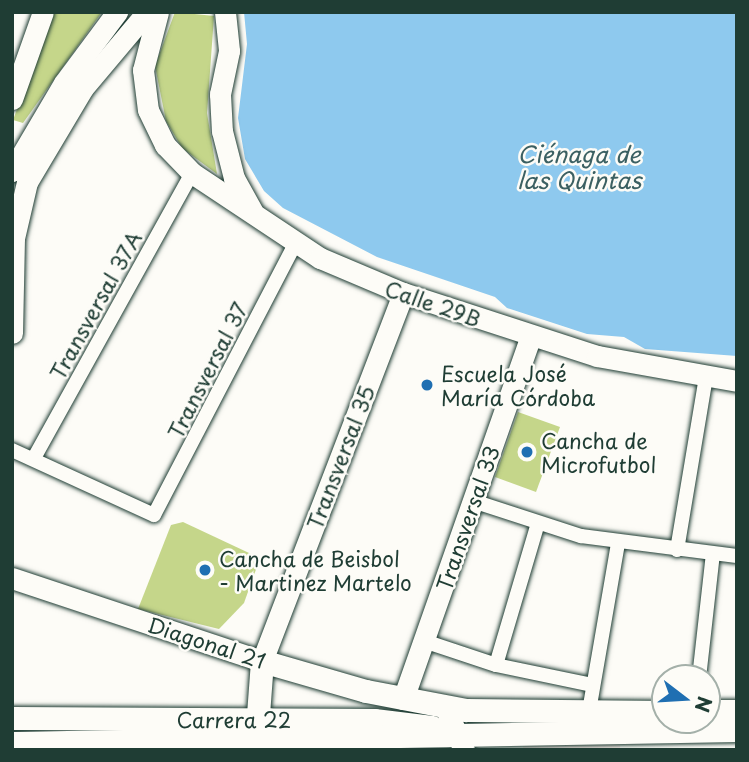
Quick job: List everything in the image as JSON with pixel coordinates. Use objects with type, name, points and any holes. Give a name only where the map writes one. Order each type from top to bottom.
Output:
[{"type":"main road","points":[[12,99],[43,12]]},
{"type":"main road","points":[[12,171],[99,35],[117,12]]},
{"type":"main road","points":[[12,333],[14,238],[27,182],[56,129],[121,42],[147,12]]},
{"type":"main road","name":"Calle 29B","points":[[158,12],[143,70],[148,110],[165,145],[192,173],[255,216],[296,242],[403,293],[531,336],[706,377],[737,381]]},
{"type":"main road","points":[[225,12],[229,51],[220,94],[222,131],[234,178],[255,216]]},
{"type":"main road","name":"Transversal 35","points":[[262,661],[403,293]]},
{"type":"main road","name":"Transversal 33","points":[[403,699],[531,336]]},
{"type":"main road","name":"Diagonal 21","points":[[15,576],[262,661],[403,699]]},
{"type":"main road","points":[[256,737],[262,661]]},
{"type":"main road","points":[[370,736],[403,699]]},
{"type":"main road","name":"Carrera 22","points":[[403,699],[445,707],[587,722],[651,721]]},
{"type":"main road","points":[[445,707],[460,741]]},
{"type":"main road","name":"Carrera 22","points":[[26,745],[256,737],[370,736],[460,741],[651,714]]},
{"type":"main road","name":"Carrera 22","points":[[23,718],[256,737],[288,745],[370,736]]},
{"type":"main road","points":[[494,750],[512,733]]},
{"type":"street","name":"Transversal 37A","points":[[34,457],[192,173]]},
{"type":"street","name":"Transversal 37","points":[[34,457],[154,515],[296,242]]},
{"type":"street","points":[[677,550],[706,377]]},
{"type":"street","points":[[12,450],[34,457]]},
{"type":"street","points":[[473,500],[538,523],[618,542],[737,556]]},
{"type":"street","points":[[496,665],[538,523]]},
{"type":"street","points":[[587,722],[618,542]]},
{"type":"street","points":[[701,664],[713,554]]},
{"type":"street","points":[[424,641],[496,665],[593,685]]},
{"type":"street","points":[[23,718],[26,745]]},
{"type":"shaded area","points":[[620,742],[620,750],[523,750],[523,743]]},
{"type":"green space","points":[[53,12],[102,12],[23,123],[13,120]]},
{"type":"green space","points":[[175,12],[214,16],[207,113],[217,174],[182,148],[166,121],[155,66]]},
{"type":"green space","name":"Cancha de Microfutbol","points":[[518,412],[560,427],[536,492],[495,477]]},
{"type":"green space","name":"Cancha de Beisbol - Martinez Martelo","points":[[183,522],[260,558],[244,603],[219,629],[138,609],[171,525]]},
{"type":"water","name":"Ciénaga de las Quintas","points":[[244,12],[737,12],[737,356],[645,349],[624,337],[587,334],[507,308],[495,297],[377,257],[283,208],[264,191],[245,159],[238,118],[247,44]]},
{"type":"place","name":"Escuela José María Córdoba","points":[[427,385]]},
{"type":"place","name":"Cancha de Microfutbol","points":[[527,452]]},
{"type":"place","name":"Cancha de Beisbol - Martinez Martelo","points":[[205,570]]}]
